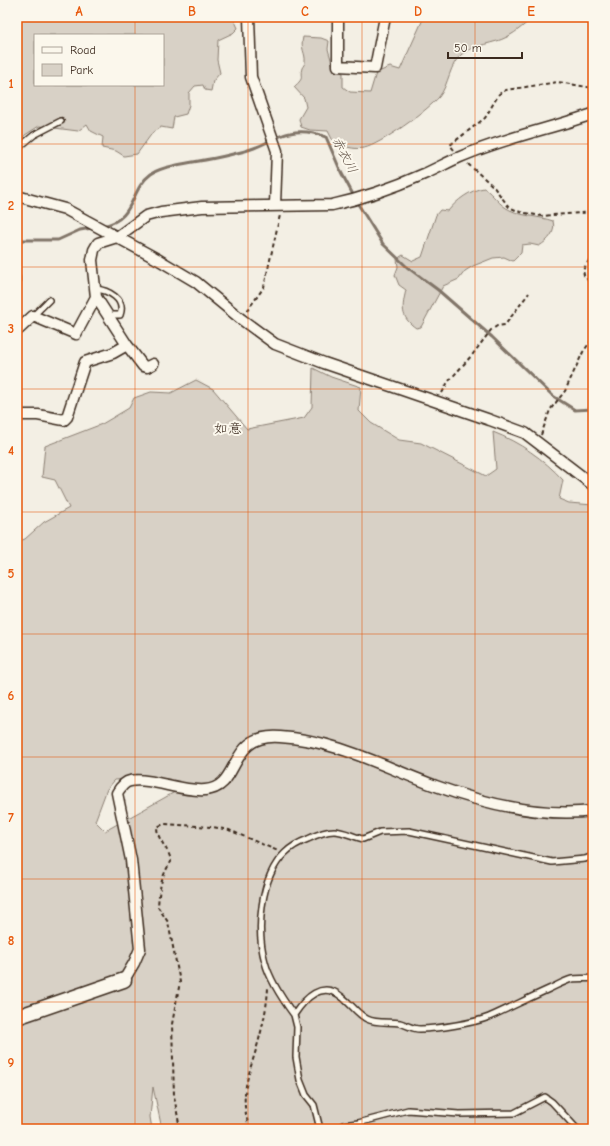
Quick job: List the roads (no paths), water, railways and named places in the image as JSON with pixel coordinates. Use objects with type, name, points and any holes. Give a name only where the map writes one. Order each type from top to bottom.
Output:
[{"type":"street","points":[[249,17],[251,77],[277,151],[280,205]]},
{"type":"street","points":[[338,17],[338,66],[376,68],[384,17]]},
{"type":"street","points":[[153,364],[147,367],[143,366],[107,315],[95,293],[92,272],[94,250],[98,243],[117,237],[140,219],[161,212],[202,206],[332,205],[343,203],[424,174],[459,157],[504,140],[593,114]]},
{"type":"street","points":[[17,196],[65,209],[196,282],[241,319],[275,344],[324,363],[525,433],[593,485]]},
{"type":"street","points":[[17,329],[19,329],[33,316],[76,334],[95,293]]},
{"type":"street","points":[[17,415],[38,415],[64,420],[67,417],[85,362],[113,353],[127,345]]},
{"type":"street","points":[[17,1018],[124,980],[134,963],[140,949],[131,860],[117,793],[121,786],[129,781],[144,781],[193,791],[215,788],[227,779],[242,750],[256,739],[279,736],[351,751],[436,786],[496,803],[539,812],[567,814],[593,811]]},
{"type":"lane","points":[[17,149],[34,135],[61,121]]},
{"type":"lane","points":[[95,293],[105,290],[113,295],[121,304],[120,315],[107,315]]},
{"type":"lane","points":[[33,316],[49,300]]},
{"type":"lane","points":[[320,1129],[314,1105],[306,1096],[300,1080],[296,1057],[297,1027],[294,1015],[269,975],[264,962],[259,921],[267,887],[274,868],[284,853],[300,842],[322,832],[335,831],[363,839],[389,830],[424,833],[552,862],[585,859],[593,856]]},
{"type":"lane","points":[[294,1015],[308,997],[325,990],[334,992],[342,997],[355,1011],[367,1020],[400,1023],[408,1027],[420,1029],[439,1027],[474,1022],[488,1018],[525,999],[572,979],[593,978]]},
{"type":"lane","points":[[337,1129],[342,1125],[358,1123],[408,1110],[459,1114],[514,1113],[545,1097],[552,1102],[577,1129]]},
{"type":"waterway","name":"赤衣川","points":[[102,226],[113,223],[121,218],[127,211],[144,181],[151,174],[160,169],[245,151],[290,133],[309,132],[318,134],[326,137],[341,172],[358,204],[383,244],[407,267],[438,290],[492,337],[553,396],[575,410],[593,409]]},
{"type":"waterway","name":"赤衣川","points":[[17,240],[58,240],[80,230],[92,228]]},
{"type":"district","name":"如意","points":[[228,428]]}]
